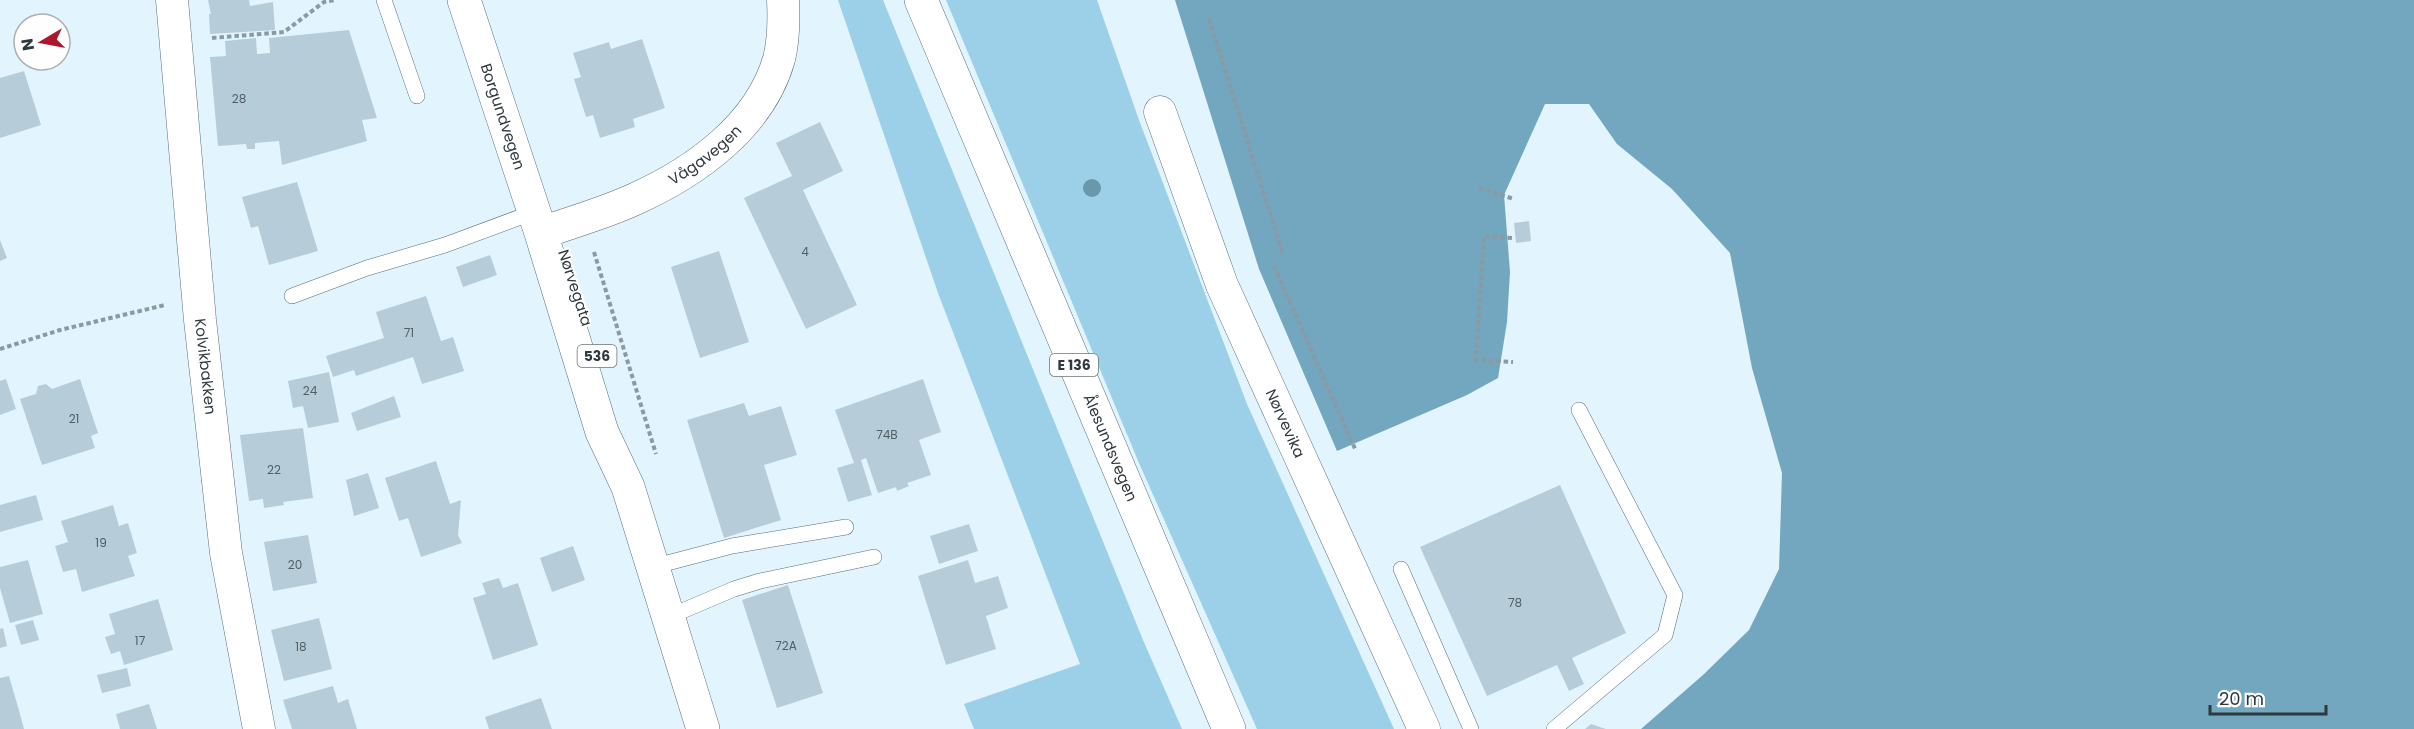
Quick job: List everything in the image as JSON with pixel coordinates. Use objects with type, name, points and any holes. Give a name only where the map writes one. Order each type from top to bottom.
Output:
[{"type":"main road","name":"Borgundvegen","points":[[464,0],[543,224]]},
{"type":"main road","name":"Borgundvegen","points":[[484,0],[543,224]]},
{"type":"main road","name":"Ålesundsvegen","points":[[921,0],[1229,729]]},
{"type":"main road","name":"Nørvegata","points":[[543,224],[602,432],[628,487],[703,729]]},
{"type":"street","name":"Kolvikbakken","points":[[172,0],[200,320],[226,553],[260,729]]},
{"type":"street","name":"Vågavegen","points":[[543,224],[634,200],[694,167],[729,137],[752,112],[769,83],[778,60],[784,29],[783,0]]},
{"type":"street","name":"Nørvevika","points":[[1160,112],[1222,285],[1424,729]]},
{"type":"lane","points":[[384,0],[417,96]]},
{"type":"lane","points":[[292,296],[367,268],[445,245],[543,224]]},
{"type":"lane","points":[[1554,729],[1665,635],[1675,595],[1579,410]]},
{"type":"lane","points":[[652,567],[732,546],[846,527]]},
{"type":"lane","points":[[668,617],[734,589],[760,581],[874,557]]},
{"type":"lane","points":[[1401,569],[1471,729]]},
{"type":"path","points":[[204,39],[284,32],[324,2],[335,0]]},
{"type":"path","points":[[1209,20],[1283,254]]},
{"type":"path","points":[[1479,188],[1514,199]]},
{"type":"path","points":[[1512,238],[1484,236],[1476,360],[1513,362]]},
{"type":"path","points":[[1274,266],[1356,451]]},
{"type":"path","points":[[0,349],[60,330],[150,308]]},
{"type":"shaded area","points":[[838,0],[883,0],[1143,640],[1182,729],[974,729],[964,704],[1080,664],[938,293]]},
{"type":"shaded area","points":[[946,0],[1097,0],[1139,120],[1247,404],[1394,729],[1257,729],[1139,463]]},
{"type":"shaded area","points":[[1175,0],[2414,0],[2414,729],[1641,729],[1703,675],[1749,630],[1779,569],[1782,473],[1752,368],[1730,253],[1672,189],[1617,144],[1589,104],[1545,104],[1504,195],[1510,272],[1507,322],[1498,378],[1467,395],[1337,451],[1259,269]]},
{"type":"building","points":[[208,0],[249,0],[250,6],[273,2],[275,30],[210,34],[209,14],[211,14]]},
{"type":"building","points":[[349,30],[377,118],[362,120],[367,141],[282,165],[279,141],[255,143],[255,149],[247,149],[246,144],[218,146],[210,57],[226,56],[225,41],[256,38],[257,54],[270,53],[269,38]]},
{"type":"building","points":[[642,39],[665,108],[633,119],[635,127],[600,138],[593,115],[586,117],[574,79],[581,77],[573,53],[609,42],[611,49]]},
{"type":"building","points":[[24,72],[41,125],[0,138],[0,78]]},
{"type":"building","points":[[820,122],[843,171],[803,190],[857,305],[806,329],[744,198],[792,176],[776,143]]},
{"type":"building","points":[[297,182],[318,251],[269,265],[258,226],[251,228],[242,197]]},
{"type":"building","points":[[1529,221],[1531,241],[1516,243],[1514,223]]},
{"type":"building","points":[[0,240],[7,258],[0,261]]},
{"type":"building","points":[[719,251],[749,342],[700,358],[671,267]]},
{"type":"building","points":[[490,255],[497,275],[463,287],[456,267]]},
{"type":"building","points":[[426,296],[441,341],[453,337],[464,371],[422,384],[413,357],[356,376],[354,370],[333,377],[326,356],[384,338],[376,312]]},
{"type":"building","points":[[329,372],[339,422],[308,428],[303,406],[293,408],[288,381]]},
{"type":"building","points":[[6,379],[16,409],[0,415],[0,381]]},
{"type":"building","points":[[80,379],[98,433],[91,436],[95,448],[42,465],[20,399],[36,394],[38,386],[46,384],[52,389]]},
{"type":"building","points":[[923,379],[941,432],[919,440],[931,475],[907,483],[909,486],[897,491],[896,487],[878,493],[866,458],[861,460],[872,495],[848,502],[837,468],[854,463],[835,410]]},
{"type":"building","points":[[394,396],[401,417],[357,431],[351,413]]},
{"type":"building","points":[[744,403],[749,416],[781,406],[797,455],[764,465],[781,520],[724,538],[687,420]]},
{"type":"building","points":[[303,428],[313,498],[283,502],[284,505],[264,508],[263,499],[249,501],[240,435]]},
{"type":"building","points":[[436,461],[450,504],[461,500],[458,535],[462,543],[421,557],[408,518],[399,521],[385,478]]},
{"type":"building","points":[[368,473],[379,508],[354,516],[346,480]]},
{"type":"building","points":[[1560,485],[1626,633],[1572,658],[1584,684],[1569,691],[1557,665],[1487,696],[1420,547]]},
{"type":"building","points":[[36,495],[43,520],[0,532],[0,505]]},
{"type":"building","points":[[113,505],[119,526],[128,523],[137,553],[128,556],[135,576],[82,592],[76,569],[63,572],[55,546],[68,542],[61,521]]},
{"type":"building","points":[[969,524],[978,551],[939,564],[930,536]]},
{"type":"building","points":[[308,535],[317,583],[273,591],[264,542]]},
{"type":"building","points":[[573,546],[585,580],[552,592],[540,558]]},
{"type":"building","points":[[28,560],[43,614],[10,623],[0,588],[0,567]]},
{"type":"building","points":[[968,560],[975,583],[998,576],[1008,608],[986,616],[996,649],[946,665],[918,576]]},
{"type":"building","points":[[499,578],[503,588],[518,583],[538,645],[493,660],[473,598],[486,594],[482,583]]},
{"type":"building","points":[[788,585],[823,693],[777,708],[742,600]]},
{"type":"building","points":[[158,599],[173,650],[124,665],[120,651],[111,654],[105,637],[115,634],[109,614]]},
{"type":"building","points":[[319,618],[332,669],[284,681],[271,630]]},
{"type":"building","points":[[33,620],[39,640],[21,645],[15,625]]},
{"type":"building","points":[[3,628],[7,646],[0,648],[0,629]]},
{"type":"building","points":[[127,668],[131,686],[102,693],[97,675]]},
{"type":"building","points":[[9,676],[24,729],[0,729],[0,678]]},
{"type":"building","points":[[333,686],[338,703],[348,699],[357,729],[292,729],[283,700]]},
{"type":"building","points":[[541,698],[552,729],[489,729],[485,717]]},
{"type":"building","points":[[149,704],[157,729],[120,729],[116,714]]},
{"type":"building","points":[[1591,724],[1606,729],[1585,729]]}]
